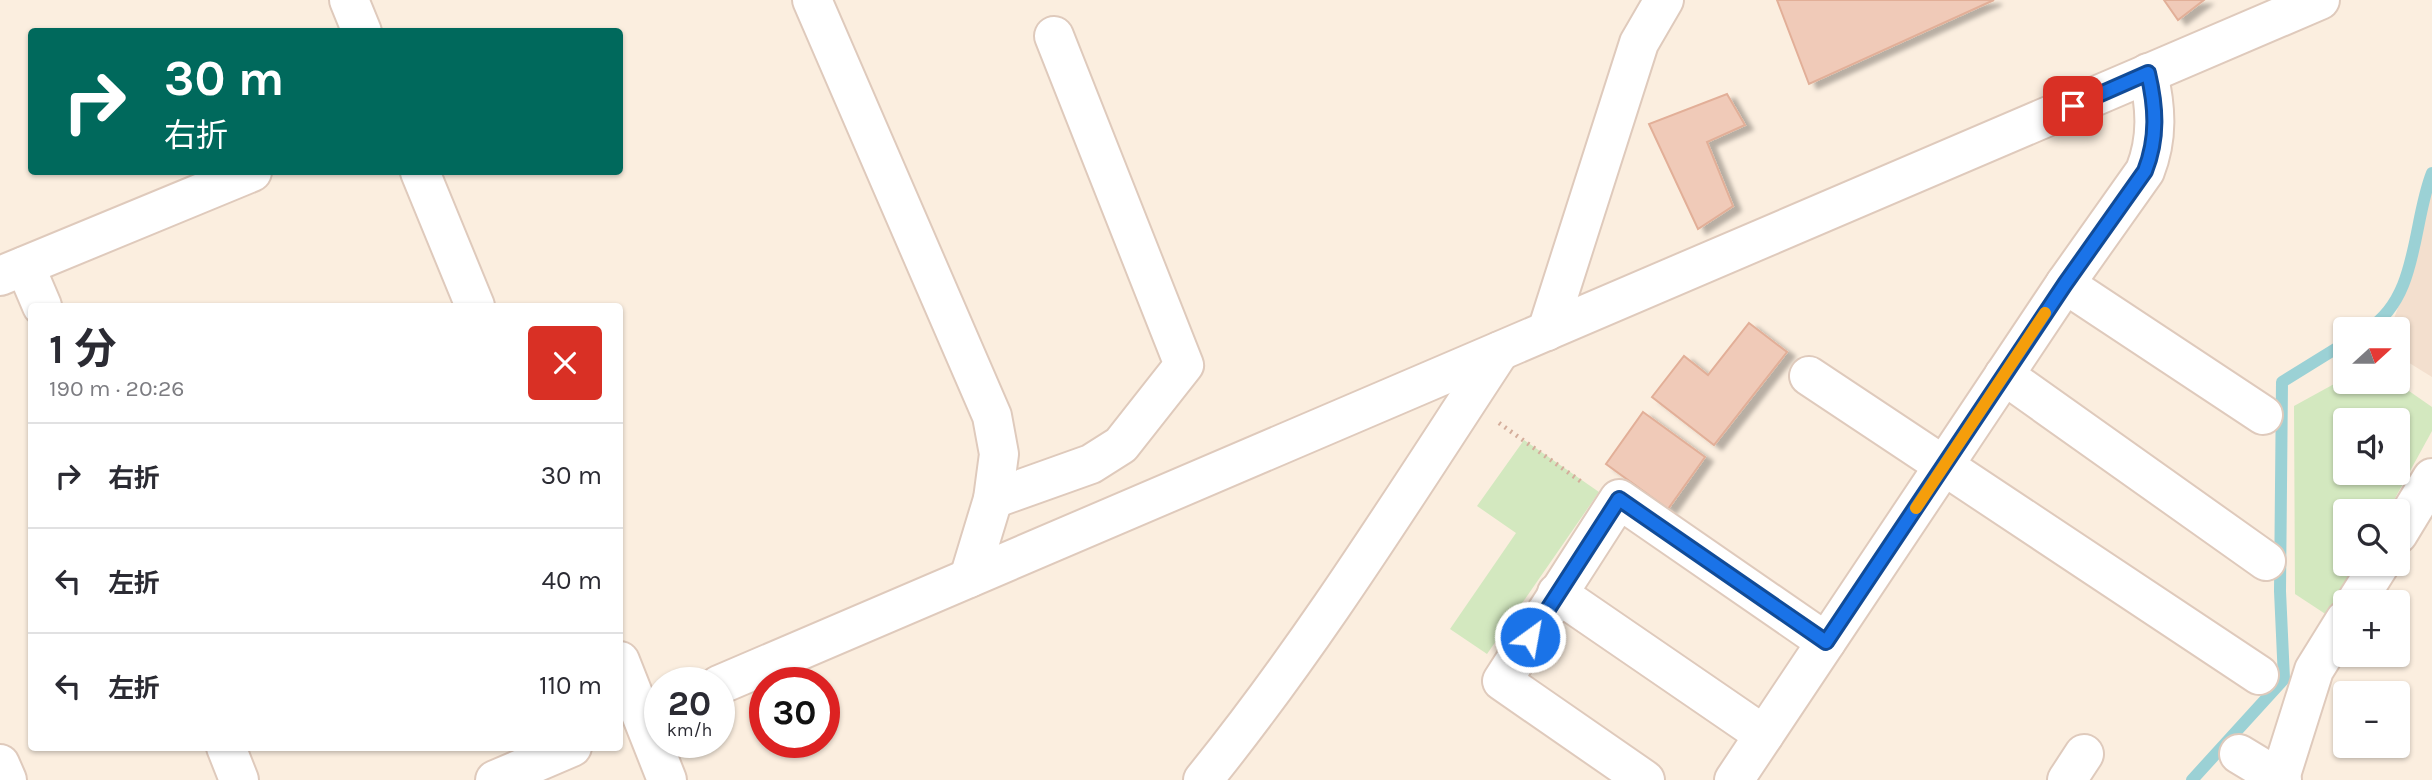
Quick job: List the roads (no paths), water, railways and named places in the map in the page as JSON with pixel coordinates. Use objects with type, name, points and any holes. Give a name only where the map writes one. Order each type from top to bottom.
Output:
[{"type":"street","points":[[349,0],[360,28]]},
{"type":"street","points":[[812,0],[992,416],[999,454],[993,499],[969,578]]},
{"type":"street","points":[[1547,331],[1639,43],[1664,0]]},
{"type":"street","points":[[735,678],[2320,0]]},
{"type":"street","points":[[993,499],[1091,464],[1121,445],[1184,365],[1054,36]]},
{"type":"street","points":[[1734,780],[2065,284],[2145,171],[2153,151],[2155,104],[2148,73]]},
{"type":"street","points":[[40,303],[13,271],[245,175]]},
{"type":"street","points":[[421,175],[474,303]]},
{"type":"street","points":[[2065,284],[2263,415]]},
{"type":"street","points":[[1203,780],[1246,727],[1357,572],[1500,351]]},
{"type":"street","points":[[2004,375],[2266,561]]},
{"type":"street","points":[[1809,376],[2259,675]]},
{"type":"street","points":[[2410,514],[2432,478]]},
{"type":"street","points":[[1646,780],[1502,681],[1619,499],[1826,642]]},
{"type":"street","points":[[1557,593],[1764,735]]},
{"type":"street","points":[[2239,754],[2281,779],[2314,670],[2333,639]]},
{"type":"street","points":[[623,669],[667,780]]},
{"type":"street","points":[[228,751],[239,780]]},
{"type":"street","points":[[495,780],[563,751]]},
{"type":"street","points":[[0,764],[7,780]]},
{"type":"waterway","points":[[2383,317],[2397,298],[2405,279],[2432,173]]},
{"type":"waterway","points":[[2192,780],[2284,679],[2280,591],[2282,382],[2333,350]]}]
